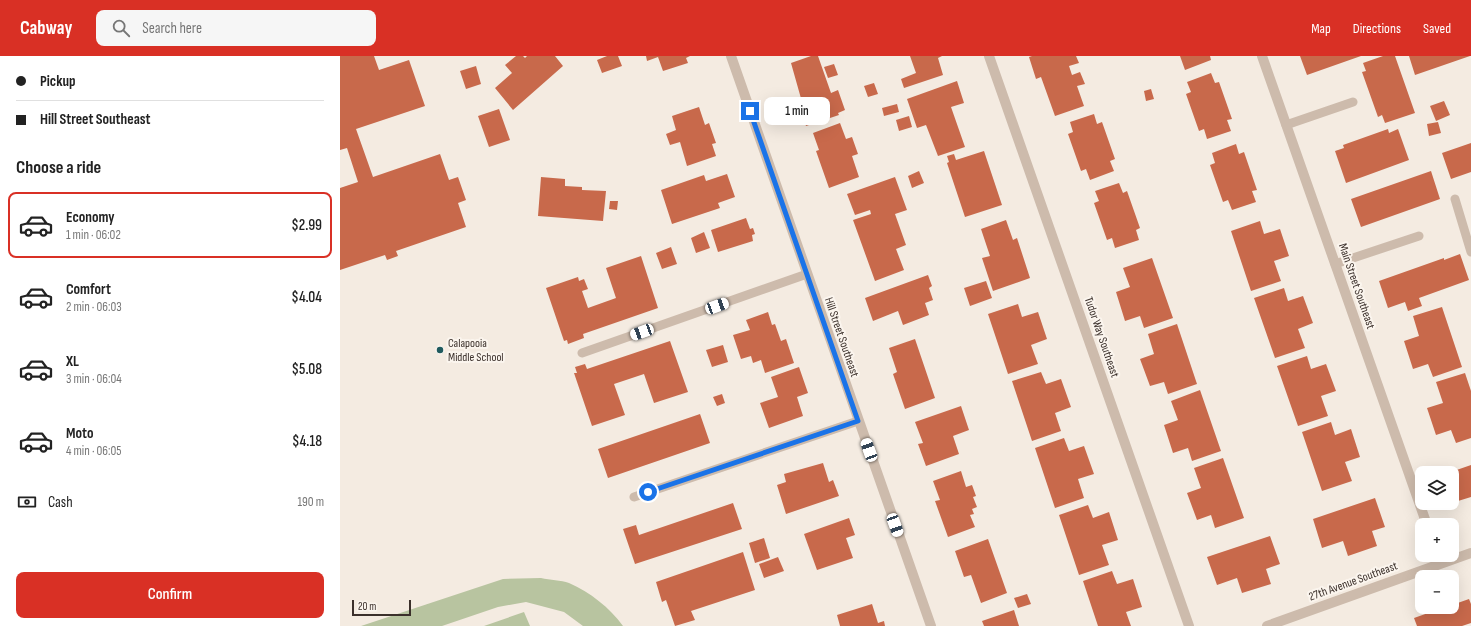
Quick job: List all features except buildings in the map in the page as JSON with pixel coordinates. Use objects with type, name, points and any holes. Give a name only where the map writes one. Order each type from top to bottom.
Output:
[{"type":"street","name":"Hill Street Southeast","points":[[731,56],[931,626]]},
{"type":"street","name":"Tudor Way Southeast","points":[[990,56],[1189,626]]},
{"type":"street","name":"Main Street Southeast","points":[[1262,56],[1425,518]]},
{"type":"street","name":"27th Avenue Southeast","points":[[1459,555],[1471,553]]},
{"type":"street","name":"27th Avenue Southeast","points":[[1267,626],[1431,562]]},
{"type":"lane","points":[[1286,125],[1353,102]]},
{"type":"lane","points":[[1455,199],[1471,252]]},
{"type":"lane","points":[[1335,264],[1419,236]]},
{"type":"lane","points":[[582,353],[807,274]]},
{"type":"lane","points":[[634,497],[858,421]]},
{"type":"green space","points":[[541,578],[566,582],[584,591],[606,607],[623,626],[583,626],[564,612],[526,602],[498,607],[442,626],[361,626],[503,579]]},
{"type":"green space","points":[[524,612],[530,626],[484,626]]},
{"type":"place","name":"Calapooia Middle School","points":[[440,350]]},
{"type":"route","points":[[648,492],[858,421],[750,111]]}]
